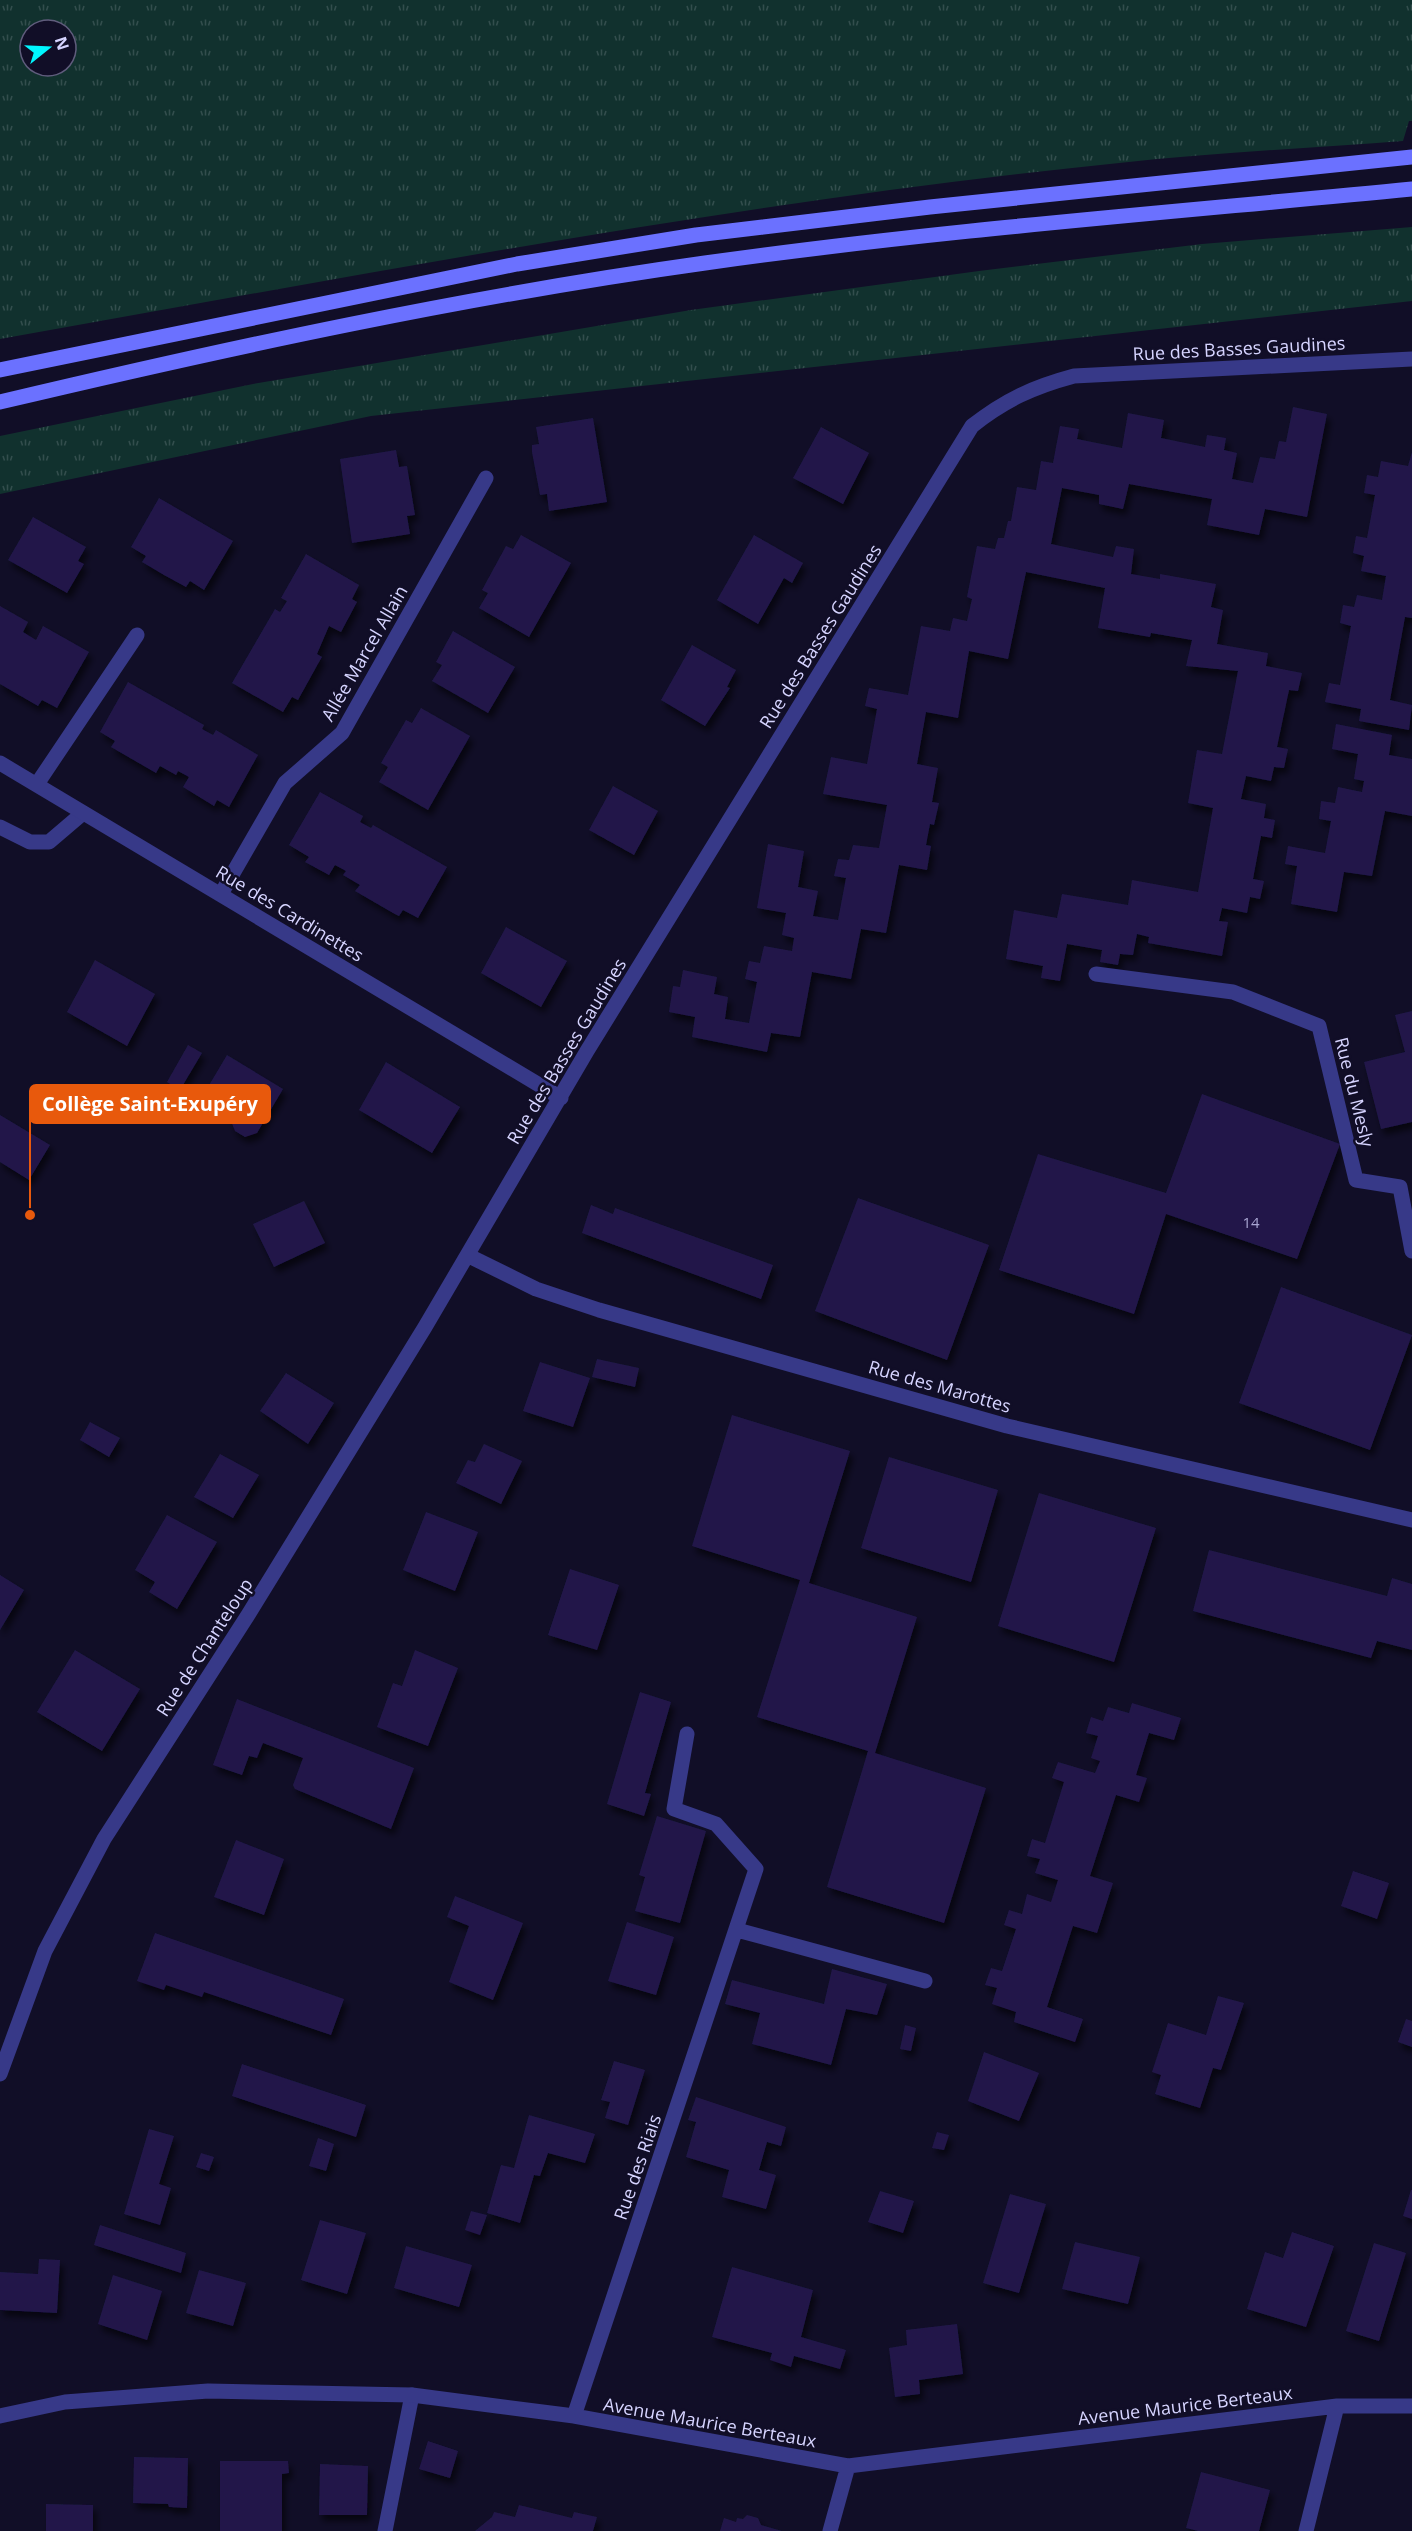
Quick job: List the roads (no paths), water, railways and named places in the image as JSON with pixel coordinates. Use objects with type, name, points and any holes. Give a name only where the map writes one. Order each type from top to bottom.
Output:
[{"type":"main road","points":[[0,370],[518,264],[696,235],[930,207],[1412,157]]},
{"type":"main road","points":[[0,402],[139,369],[345,326],[703,263],[926,236],[1412,189]]},
{"type":"street","name":"Rue des Basses Gaudines","points":[[469,1256],[561,1098],[972,426],[994,409],[1035,386],[1074,376],[1412,359]]},
{"type":"street","name":"Allée Marcel Allain","points":[[221,894],[285,783],[342,733],[486,478]]},
{"type":"street","points":[[37,784],[137,635]]},
{"type":"street","name":"Rue des Cardinettes","points":[[0,763],[561,1098]]},
{"type":"street","points":[[0,827],[30,842],[49,842],[83,813]]},
{"type":"street","name":"Rue du Mesly","points":[[1096,974],[1233,992],[1319,1026],[1356,1180],[1400,1187],[1412,1251]]},
{"type":"street","name":"Rue des Marottes","points":[[469,1256],[536,1289],[599,1310],[1007,1426],[1412,1520]]},
{"type":"street","name":"Rue de Chanteloup","points":[[0,2074],[45,1951],[104,1839],[248,1615],[469,1256]]},
{"type":"street","name":"Rue des Riais","points":[[574,2416],[756,1869],[716,1824],[674,1809],[687,1734]]},
{"type":"street","points":[[737,1930],[925,1981]]},
{"type":"street","name":"Avenue Maurice Berteaux","points":[[0,2416],[65,2402],[208,2391],[411,2395],[574,2416],[848,2466],[1337,2406],[1412,2406]]},
{"type":"street","points":[[385,2531],[411,2395]]},
{"type":"street","points":[[1306,2531],[1337,2406]]},
{"type":"street","points":[[830,2531],[848,2466]]},
{"type":"place","name":"Collège Saint-Exupéry","points":[[30,1215]]}]
